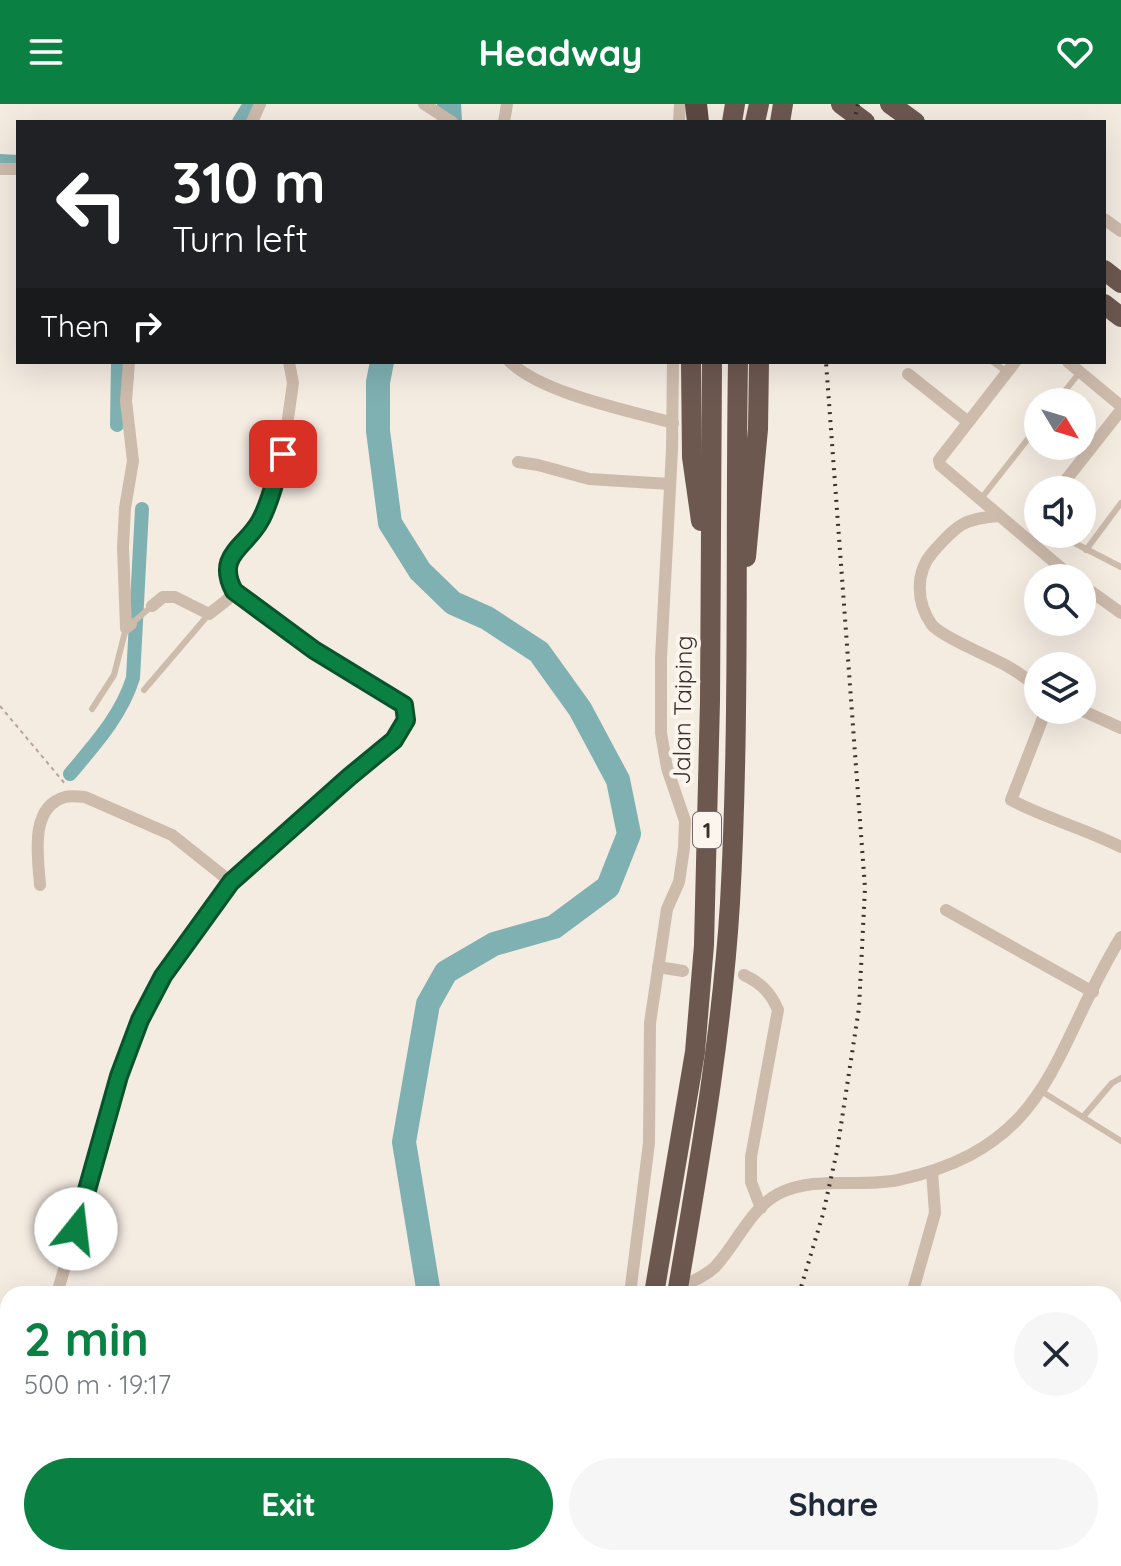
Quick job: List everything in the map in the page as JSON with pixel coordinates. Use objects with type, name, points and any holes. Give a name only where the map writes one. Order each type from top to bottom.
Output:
[{"type":"highway","points":[[841,104],[862,120]]},
{"type":"highway","points":[[891,107],[912,120]]},
{"type":"highway","points":[[691,364],[692,457],[710,561]]},
{"type":"highway","name":"Jalan Taiping","points":[[655,1286],[695,1052],[704,945],[710,701],[712,364]]},
{"type":"highway","name":"1","points":[[679,1286],[718,1035],[730,903],[738,364]]},
{"type":"highway","points":[[735,601],[751,521],[759,364]]},
{"type":"street","points":[[425,105],[449,120]]},
{"type":"street","points":[[128,626],[123,547],[125,508],[133,461],[126,401],[129,364]]},
{"type":"street","points":[[59,1286],[119,1076],[140,1020],[163,976],[231,882],[394,740],[406,720],[404,705],[314,650],[234,591],[226,577],[230,558],[260,521],[283,454],[293,383],[289,364]]},
{"type":"street","points":[[513,364],[566,392],[673,423]]},
{"type":"street","points":[[631,1286],[649,1143],[650,1023],[667,909],[679,882],[685,821],[667,768],[661,733],[661,658],[673,423],[673,364]]},
{"type":"street","points":[[1069,476],[1121,408],[1070,364]]},
{"type":"street","points":[[1011,367],[967,421],[939,460],[940,465],[1057,564]]},
{"type":"street","points":[[906,370],[967,421]]},
{"type":"street","points":[[518,462],[589,479],[670,484]]},
{"type":"street","points":[[1000,516],[973,518],[954,530],[923,565],[919,580],[920,595],[933,626],[1024,678]]},
{"type":"street","points":[[152,606],[163,597],[175,597],[209,614],[234,591]]},
{"type":"street","points":[[1096,595],[1121,613]]},
{"type":"street","points":[[1096,717],[1121,728]]},
{"type":"street","points":[[1041,724],[1011,800],[1036,814],[1121,847]]},
{"type":"street","points":[[40,885],[37,839],[42,818],[52,804],[65,797],[85,797],[172,835],[231,882]]},
{"type":"street","points":[[946,910],[1093,992]]},
{"type":"street","points":[[687,1286],[714,1267],[761,1208],[777,1194],[803,1185],[894,1181],[946,1168],[981,1150],[1011,1127],[1032,1106],[1041,1091],[1121,937]]},
{"type":"street","points":[[658,967],[683,971]]},
{"type":"street","points":[[744,975],[766,990],[778,1010],[751,1157],[751,1182],[761,1208]]},
{"type":"street","points":[[914,1286],[935,1213],[932,1171]]},
{"type":"lane","points":[[1067,388],[1080,372]]},
{"type":"lane","points":[[980,500],[1024,444]]},
{"type":"lane","points":[[1086,550],[1121,503]]},
{"type":"lane","points":[[1082,548],[1121,567]]},
{"type":"lane","points":[[92,709],[114,675],[128,626],[152,606]]},
{"type":"lane","points":[[144,690],[209,614]]},
{"type":"lane","points":[[1083,1117],[1112,1083],[1121,1078]]},
{"type":"lane","points":[[1041,1091],[1121,1141]]},
{"type":"path","points":[[0,706],[74,797]]},
{"type":"waterway","points":[[240,120],[250,104]]},
{"type":"waterway","points":[[449,104],[450,120]]},
{"type":"waterway","points":[[0,161],[16,162]]},
{"type":"waterway","points":[[117,425],[118,364]]},
{"type":"waterway","points":[[382,364],[378,382],[378,431],[390,523],[420,571],[453,603],[487,618],[539,652],[580,709],[618,780],[629,834],[608,887],[554,927],[494,944],[446,972],[428,1004],[404,1142],[428,1286]]},
{"type":"waterway","points":[[70,774],[114,717],[133,678],[142,509]]},
{"type":"railway","points":[[854,120],[858,104]]},
{"type":"railway","points":[[801,1286],[823,1214],[837,1151],[859,1008],[865,888],[826,364]]},
{"type":"route","points":[[76,1229],[119,1076],[140,1020],[163,976],[231,882],[394,740],[406,720],[404,705],[314,650],[234,591],[226,577],[230,558],[260,521],[283,454]]}]
